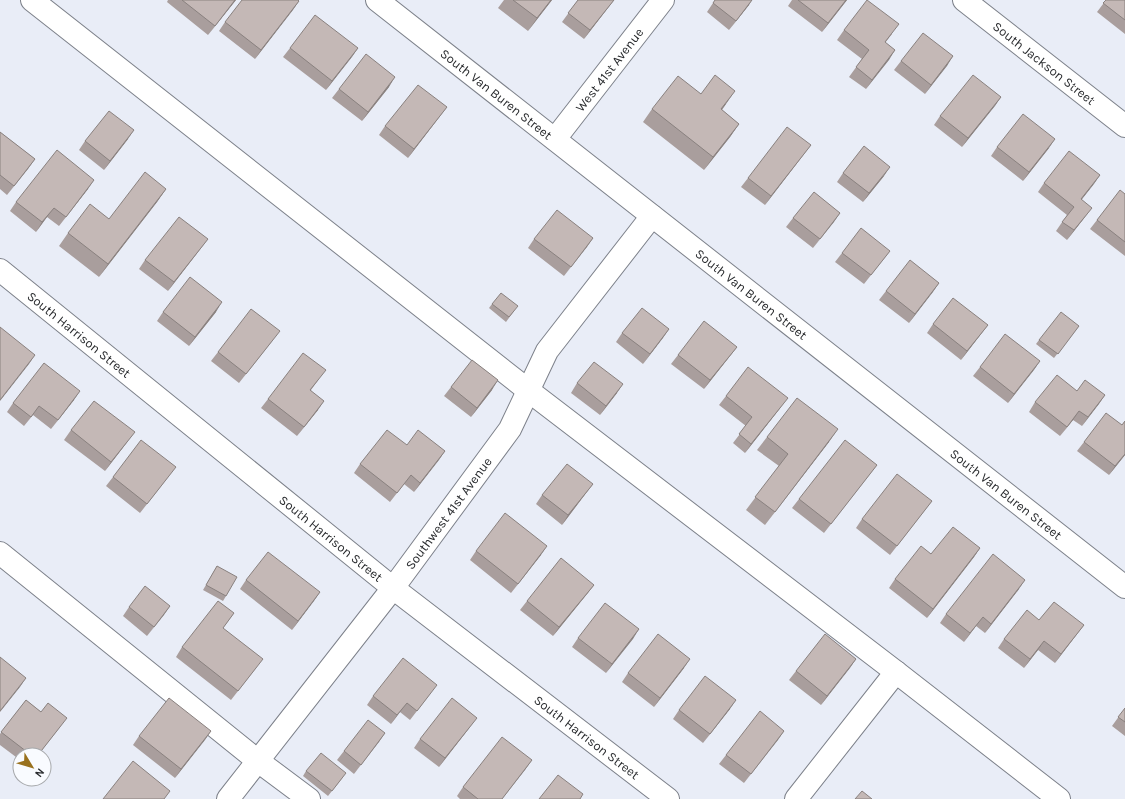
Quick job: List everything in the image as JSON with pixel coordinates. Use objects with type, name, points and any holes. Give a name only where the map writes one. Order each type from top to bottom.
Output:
[{"type":"street","points":[[32,0],[528,391],[896,672],[1059,799]]},
{"type":"street","name":"South Van Buren Street","points":[[377,0],[1125,588]]},
{"type":"street","name":"West 41st Avenue","points":[[555,139],[663,0]]},
{"type":"street","name":"South Jackson Street","points":[[964,0],[1125,126]]},
{"type":"street","name":"Southwest 41st Avenue","points":[[228,799],[393,588],[510,429],[547,351],[652,216]]},
{"type":"street","name":"South Harrison Street","points":[[0,270],[393,588],[668,799]]},
{"type":"street","points":[[0,553],[258,761],[309,799]]},
{"type":"street","points":[[796,799],[896,672]]},
{"type":"building","points":[[182,0],[235,0],[215,26]]},
{"type":"building","points":[[242,0],[299,1],[261,50],[225,22]]},
{"type":"building","points":[[513,0],[551,0],[537,18]]},
{"type":"building","points":[[578,0],[614,0],[590,30],[568,13]]},
{"type":"building","points":[[715,0],[752,0],[736,21],[713,3]]},
{"type":"building","points":[[798,0],[846,0],[828,23]]},
{"type":"building","points":[[867,0],[899,24],[885,42],[895,50],[872,80],[856,67],[869,50],[844,30]]},
{"type":"building","points":[[1106,0],[1125,0],[1125,20],[1103,3]]},
{"type":"building","points":[[315,15],[358,48],[332,81],[290,48]]},
{"type":"building","points":[[923,33],[953,56],[931,85],[901,61]]},
{"type":"building","points":[[366,54],[395,77],[368,112],[339,89]]},
{"type":"building","points":[[715,75],[735,91],[721,109],[739,124],[713,157],[652,109],[678,76],[701,94]]},
{"type":"building","points":[[973,75],[1001,97],[968,138],[940,116]]},
{"type":"building","points":[[418,85],[447,107],[414,149],[385,126]]},
{"type":"building","points":[[109,111],[134,130],[110,161],[85,141]]},
{"type":"building","points":[[1023,114],[1055,139],[1029,172],[997,147]]},
{"type":"building","points":[[787,127],[811,145],[771,196],[748,178]]},
{"type":"building","points":[[0,132],[35,159],[14,186],[0,175]]},
{"type":"building","points":[[864,146],[890,167],[869,193],[843,173]]},
{"type":"building","points":[[57,150],[94,180],[66,217],[54,208],[42,222],[16,202]]},
{"type":"building","points":[[1069,151],[1100,175],[1081,199],[1092,208],[1074,230],[1062,222],[1074,207],[1044,183]]},
{"type":"building","points":[[145,172],[166,189],[108,264],[68,233],[90,204],[109,219]]},
{"type":"building","points":[[1120,190],[1125,194],[1125,242],[1097,220]]},
{"type":"building","points":[[814,192],[840,213],[820,239],[793,218]]},
{"type":"building","points":[[557,210],[593,238],[571,267],[534,239]]},
{"type":"building","points":[[179,217],[208,239],[174,282],[145,260]]},
{"type":"building","points":[[861,228],[890,251],[871,275],[842,253]]},
{"type":"building","points":[[910,260],[939,283],[915,314],[886,291]]},
{"type":"building","points":[[190,277],[222,302],[195,337],[163,312]]},
{"type":"building","points":[[501,293],[518,306],[509,317],[492,304]]},
{"type":"building","points":[[953,298],[988,325],[967,351],[933,324]]},
{"type":"building","points":[[642,308],[669,329],[650,354],[622,333]]},
{"type":"building","points":[[251,309],[280,331],[246,374],[218,352]]},
{"type":"building","points":[[1061,312],[1079,326],[1058,354],[1039,340]]},
{"type":"building","points":[[704,321],[737,347],[710,380],[678,355]]},
{"type":"building","points":[[0,327],[35,355],[0,400]]},
{"type":"building","points":[[1005,334],[1040,361],[1014,394],[980,367]]},
{"type":"building","points":[[303,353],[326,370],[310,390],[324,401],[304,427],[268,399]]},
{"type":"building","points":[[472,360],[498,380],[477,408],[451,387]]},
{"type":"building","points":[[594,362],[623,384],[606,406],[577,383]]},
{"type":"building","points":[[44,363],[80,391],[58,420],[39,406],[31,417],[13,403]]},
{"type":"building","points":[[748,367],[788,398],[751,444],[739,434],[752,417],[726,396]]},
{"type":"building","points":[[1057,375],[1077,391],[1085,380],[1105,395],[1088,417],[1079,411],[1067,427],[1035,402]]},
{"type":"building","points":[[797,398],[838,429],[775,512],[755,497],[788,454],[767,437]]},
{"type":"building","points":[[94,401],[135,432],[111,462],[71,430]]},
{"type":"building","points":[[1106,413],[1122,425],[1125,421],[1125,454],[1115,466],[1084,442]]},
{"type":"building","points":[[387,430],[407,445],[418,430],[445,451],[420,483],[411,475],[397,493],[360,464]]},
{"type":"building","points":[[141,440],[176,467],[147,504],[113,477]]},
{"type":"building","points":[[845,440],[877,465],[831,524],[799,499]]},
{"type":"building","points":[[567,464],[593,484],[568,515],[542,495]]},
{"type":"building","points":[[897,474],[932,501],[897,546],[862,519]]},
{"type":"building","points":[[505,513],[547,546],[518,584],[476,551]]},
{"type":"building","points":[[953,527],[980,548],[933,609],[895,579],[921,546],[931,554]]},
{"type":"building","points":[[268,552],[320,592],[298,621],[246,580]]},
{"type":"building","points":[[993,554],[1025,580],[991,624],[983,617],[970,633],[946,614]]},
{"type":"building","points":[[561,558],[594,585],[559,627],[527,601]]},
{"type":"building","points":[[217,566],[237,577],[226,596],[206,585]]},
{"type":"building","points":[[145,586],[170,606],[154,627],[129,607]]},
{"type":"building","points":[[218,601],[234,613],[223,628],[263,659],[238,691],[182,647]]},
{"type":"building","points":[[1054,602],[1084,625],[1061,654],[1044,641],[1030,659],[1004,639],[1027,610],[1039,620]]},
{"type":"building","points":[[605,603],[639,629],[612,664],[578,638]]},
{"type":"building","points":[[658,634],[690,659],[660,698],[628,673]]},
{"type":"building","points":[[825,634],[856,659],[827,696],[796,671]]},
{"type":"building","points":[[0,657],[26,678],[0,711]]},
{"type":"building","points":[[403,658],[437,685],[417,711],[407,703],[397,715],[373,696]]},
{"type":"building","points":[[705,676],[736,700],[710,734],[679,710]]},
{"type":"building","points":[[169,698],[211,731],[181,769],[139,736]]},
{"type":"building","points":[[452,698],[477,718],[445,758],[420,739]]},
{"type":"building","points":[[26,700],[41,712],[48,703],[67,718],[44,747],[21,747],[1,732]]},
{"type":"building","points":[[1125,708],[1125,722],[1118,717]]},
{"type":"building","points":[[760,711],[784,731],[751,774],[726,755]]},
{"type":"building","points":[[368,720],[385,733],[361,765],[344,751]]},
{"type":"building","points":[[502,737],[532,760],[502,799],[478,799],[463,787]]},
{"type":"building","points":[[321,753],[346,773],[332,791],[306,771]]},
{"type":"building","points":[[133,761],[170,791],[164,799],[103,799]]},
{"type":"building","points":[[558,775],[583,794],[580,799],[539,799]]},
{"type":"building","points":[[862,791],[872,799],[855,799]]}]
